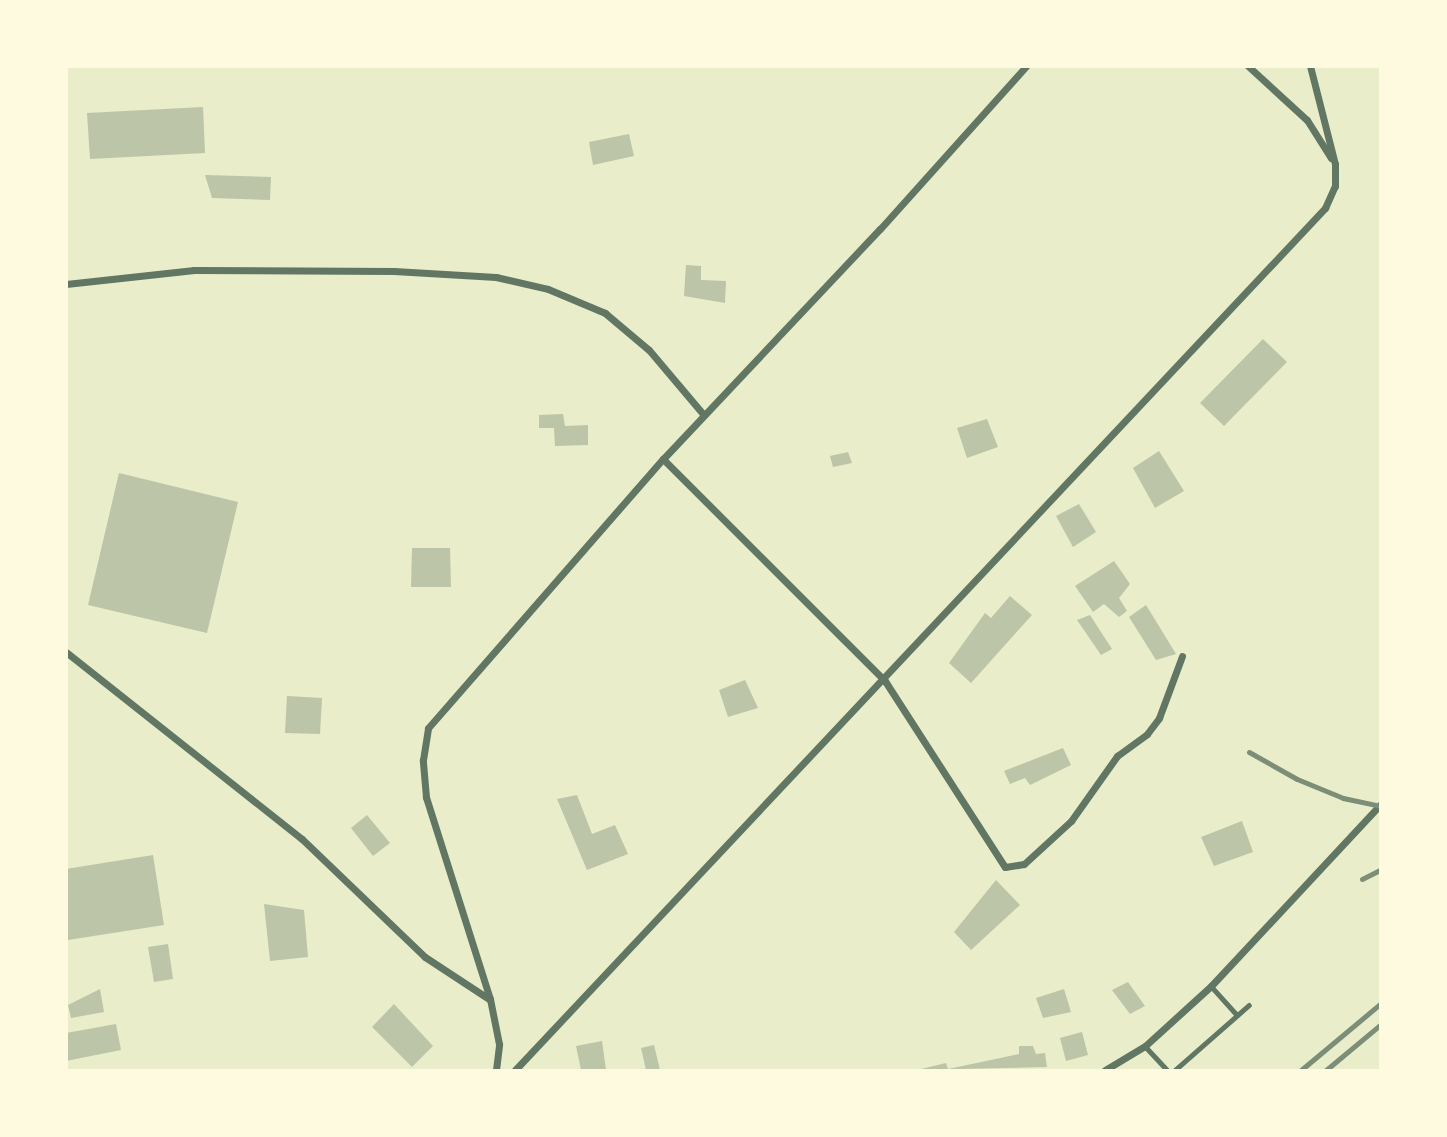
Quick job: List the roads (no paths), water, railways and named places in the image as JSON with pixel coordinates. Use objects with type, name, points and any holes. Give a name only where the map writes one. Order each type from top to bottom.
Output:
[{"type":"street","points":[[496,1070],[499,1044],[490,999],[426,797],[423,760],[428,728],[663,459],[1026,66]]},
{"type":"street","points":[[1248,66],[1307,120],[1335,164]]},
{"type":"street","points":[[515,1070],[886,681],[1325,208],[1335,186],[1335,164],[1310,66]]},
{"type":"street","points":[[66,284],[194,270],[394,271],[496,277],[548,289],[605,313],[649,350],[704,415]]},
{"type":"street","points":[[663,459],[886,681],[1005,867],[1016,869],[1071,821],[1118,755],[1153,726],[1182,656]]},
{"type":"street","points":[[66,652],[302,839],[425,957],[490,999]]},
{"type":"street","points":[[1105,1070],[1145,1046],[1211,986],[1381,805]]},
{"type":"lane","points":[[1211,986],[1237,1015]]},
{"type":"lane","points":[[1175,1070],[1249,1005]]},
{"type":"lane","points":[[1145,1046],[1167,1070]]},
{"type":"railway","points":[[1249,752],[1297,779],[1343,798],[1380,806]]},
{"type":"railway","points":[[1362,879],[1380,870]]},
{"type":"railway","points":[[1301,1070],[1380,1004]]},
{"type":"railway","points":[[1326,1070],[1380,1025]]}]
